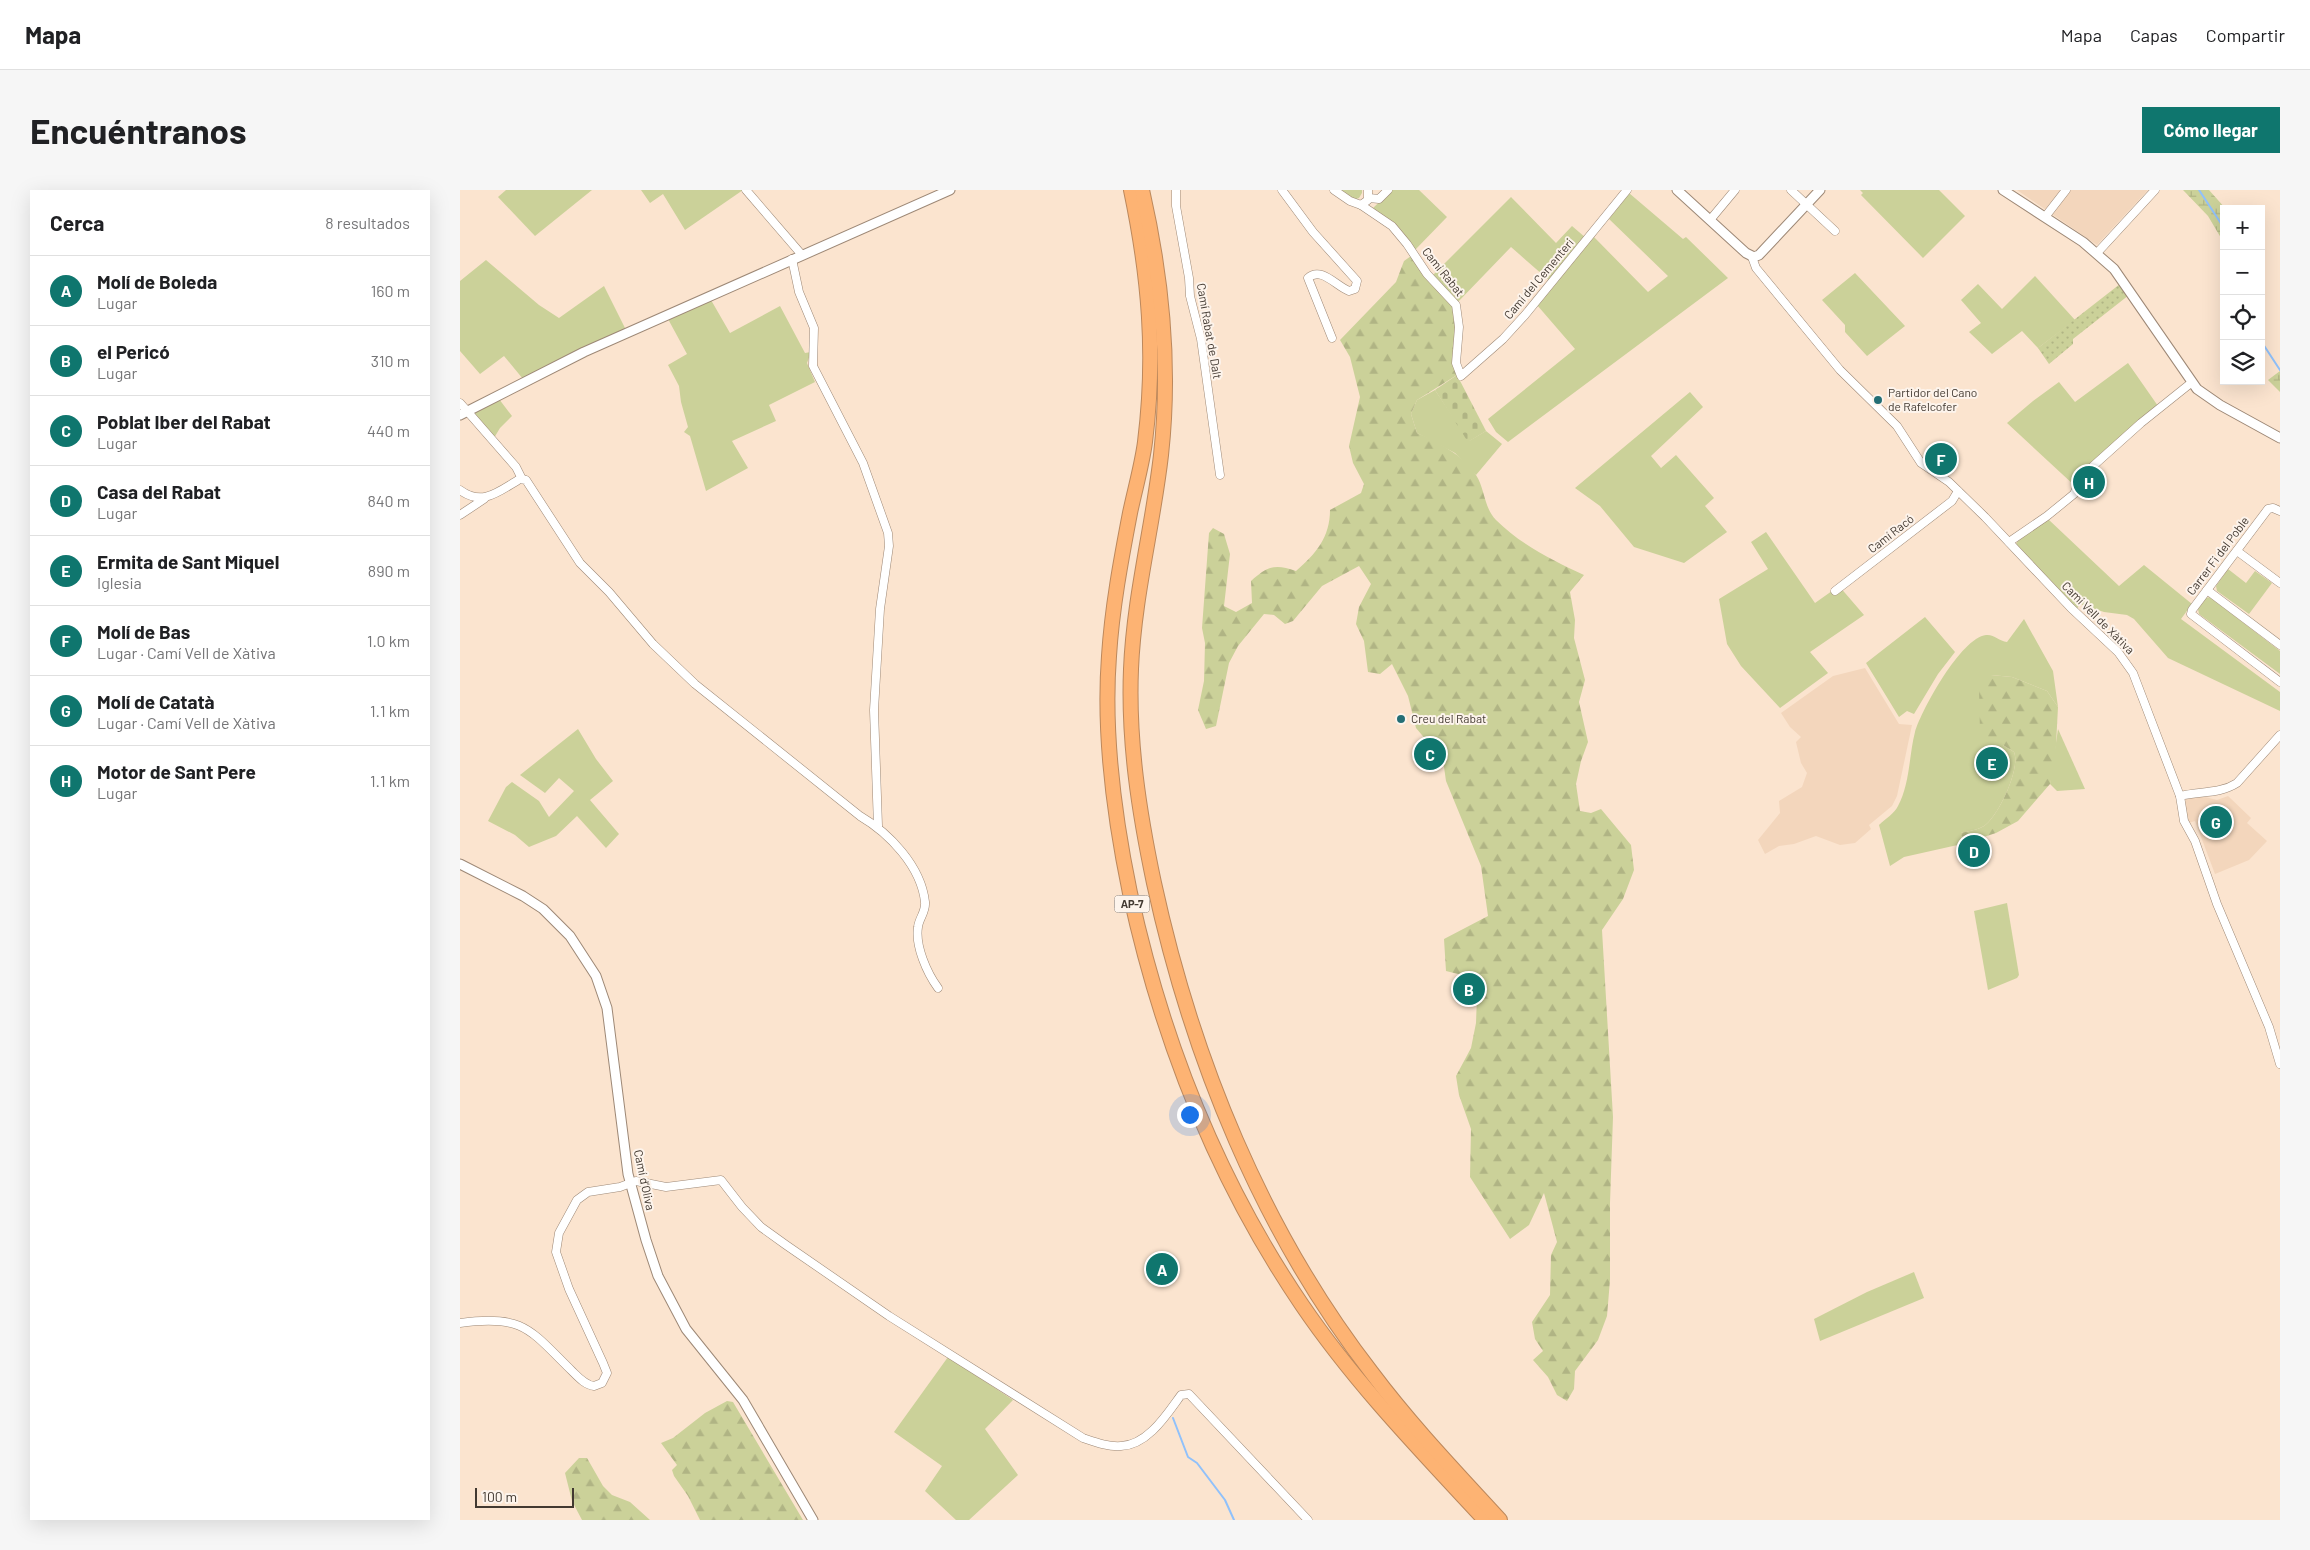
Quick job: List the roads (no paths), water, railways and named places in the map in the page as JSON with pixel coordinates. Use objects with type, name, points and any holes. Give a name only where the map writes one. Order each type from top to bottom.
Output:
[{"type":"highway","name":"AP-7","points":[[1131,190],[1147,279],[1151,382],[1144,448],[1124,543],[1112,615],[1108,661],[1108,728],[1111,775],[1119,842],[1141,945],[1166,1031],[1186,1084],[1221,1166],[1251,1225],[1329,1344],[1400,1429],[1485,1520]]},
{"type":"highway","name":"AP-7","points":[[1142,190],[1152,233],[1160,289],[1165,336],[1165,394],[1158,483],[1135,612],[1131,673],[1131,728],[1135,775],[1145,839],[1165,932],[1187,1009],[1215,1090],[1254,1178],[1298,1263],[1321,1301],[1371,1372],[1415,1426],[1500,1520]]},
{"type":"street","points":[[746,190],[802,255]]},
{"type":"street","points":[[463,413],[584,352],[950,190]]},
{"type":"street","name":"Camí Rabat de Dalt","points":[[1176,190],[1176,206],[1189,278],[1190,296],[1201,339],[1220,475]]},
{"type":"street","points":[[1282,190],[1313,232],[1357,282],[1355,289],[1349,291],[1319,274],[1308,278],[1332,338]]},
{"type":"street","name":"Camí Rabat","points":[[1334,190],[1392,226],[1427,274],[1456,306],[1459,327],[1456,363],[1460,376]]},
{"type":"street","points":[[1361,205],[1368,194],[1379,199],[1388,190]]},
{"type":"street","name":"Camí del Cementeri","points":[[1460,376],[1503,338],[1525,315],[1627,190]]},
{"type":"street","points":[[1677,190],[1752,257],[1759,255],[1820,190]]},
{"type":"street","points":[[1710,220],[1735,190]]},
{"type":"street","points":[[1791,190],[1835,231]]},
{"type":"street","points":[[2003,190],[2098,253],[2123,280],[2191,383],[2202,394],[2280,438]]},
{"type":"street","points":[[2045,217],[2066,190]]},
{"type":"street","points":[[2098,253],[2155,190]]},
{"type":"street","name":"Camí Vell de Xàtiva","points":[[1752,257],[1756,268],[1840,370],[1897,426],[1921,463],[1958,491],[2071,608],[2125,659],[2133,673],[2180,796],[2184,821],[2194,841],[2217,904],[2269,1027],[2280,1064]]},
{"type":"street","points":[[792,259],[799,292],[814,328],[813,366],[863,463],[888,533],[889,546],[880,609],[874,710],[878,826]]},
{"type":"street","points":[[2009,542],[2047,516],[2074,494],[2083,475],[2141,423],[2191,383]]},
{"type":"street","points":[[460,403],[463,413],[511,460],[522,479],[528,482],[580,563],[609,592],[670,660],[695,684],[860,816],[878,826],[893,841],[908,861],[922,889],[925,909],[918,924],[919,942],[929,973],[938,988]]},
{"type":"street","points":[[460,515],[484,499],[522,479]]},
{"type":"street","points":[[460,490],[471,497],[484,499]]},
{"type":"street","name":"Camí Racó","points":[[1835,591],[1952,500],[1958,491]]},
{"type":"street","name":"Carrer Fi del Poble","points":[[2280,512],[2273,508],[2268,509],[2192,610],[2193,618],[2280,682]]},
{"type":"street","points":[[2237,551],[2280,583]]},
{"type":"street","points":[[2207,590],[2280,645]]},
{"type":"street","points":[[2180,796],[2200,791],[2220,791],[2237,783],[2280,735]]},
{"type":"street","name":"Camí d’Oliva","points":[[461,864],[530,900],[543,909],[570,936],[596,976],[607,1008],[631,1183],[646,1240],[667,1296],[695,1341],[732,1383],[812,1520]]},
{"type":"street","points":[[460,1323],[495,1320],[522,1326],[543,1341],[583,1381],[594,1386],[602,1384],[606,1373],[558,1259],[556,1243],[566,1218],[581,1196],[631,1183],[639,1182],[666,1187],[721,1180],[742,1207],[761,1227],[786,1245],[889,1316],[1083,1438],[1117,1446],[1135,1443],[1158,1424],[1181,1395],[1189,1394],[1308,1520]]},
{"type":"waterway","points":[[2199,190],[2220,222]]},
{"type":"waterway","points":[[2265,347],[2280,370]]},
{"type":"waterway","points":[[1173,1418],[1188,1457],[1197,1463],[1225,1500],[1234,1520]]},
{"type":"place","name":"Partidor del Cano de Rafelcofer","points":[[1878,400]]},
{"type":"place","name":"Molí de Bas","points":[[1941,459]]},
{"type":"place","name":"Motor de Sant Pere","points":[[2089,482]]},
{"type":"place","name":"Creu del Rabat","points":[[1401,719]]},
{"type":"place","name":"Poblat Iber del Rabat","points":[[1430,754]]},
{"type":"place","name":"Ermita de Sant Miquel","points":[[1992,763]]},
{"type":"place","name":"Molí de Catatà","points":[[2216,822]]},
{"type":"place","name":"Casa del Rabat","points":[[1974,851]]},
{"type":"place","name":"el Pericó","points":[[1469,989]]},
{"type":"place","name":"Molí de Boleda","points":[[1162,1269]]}]
